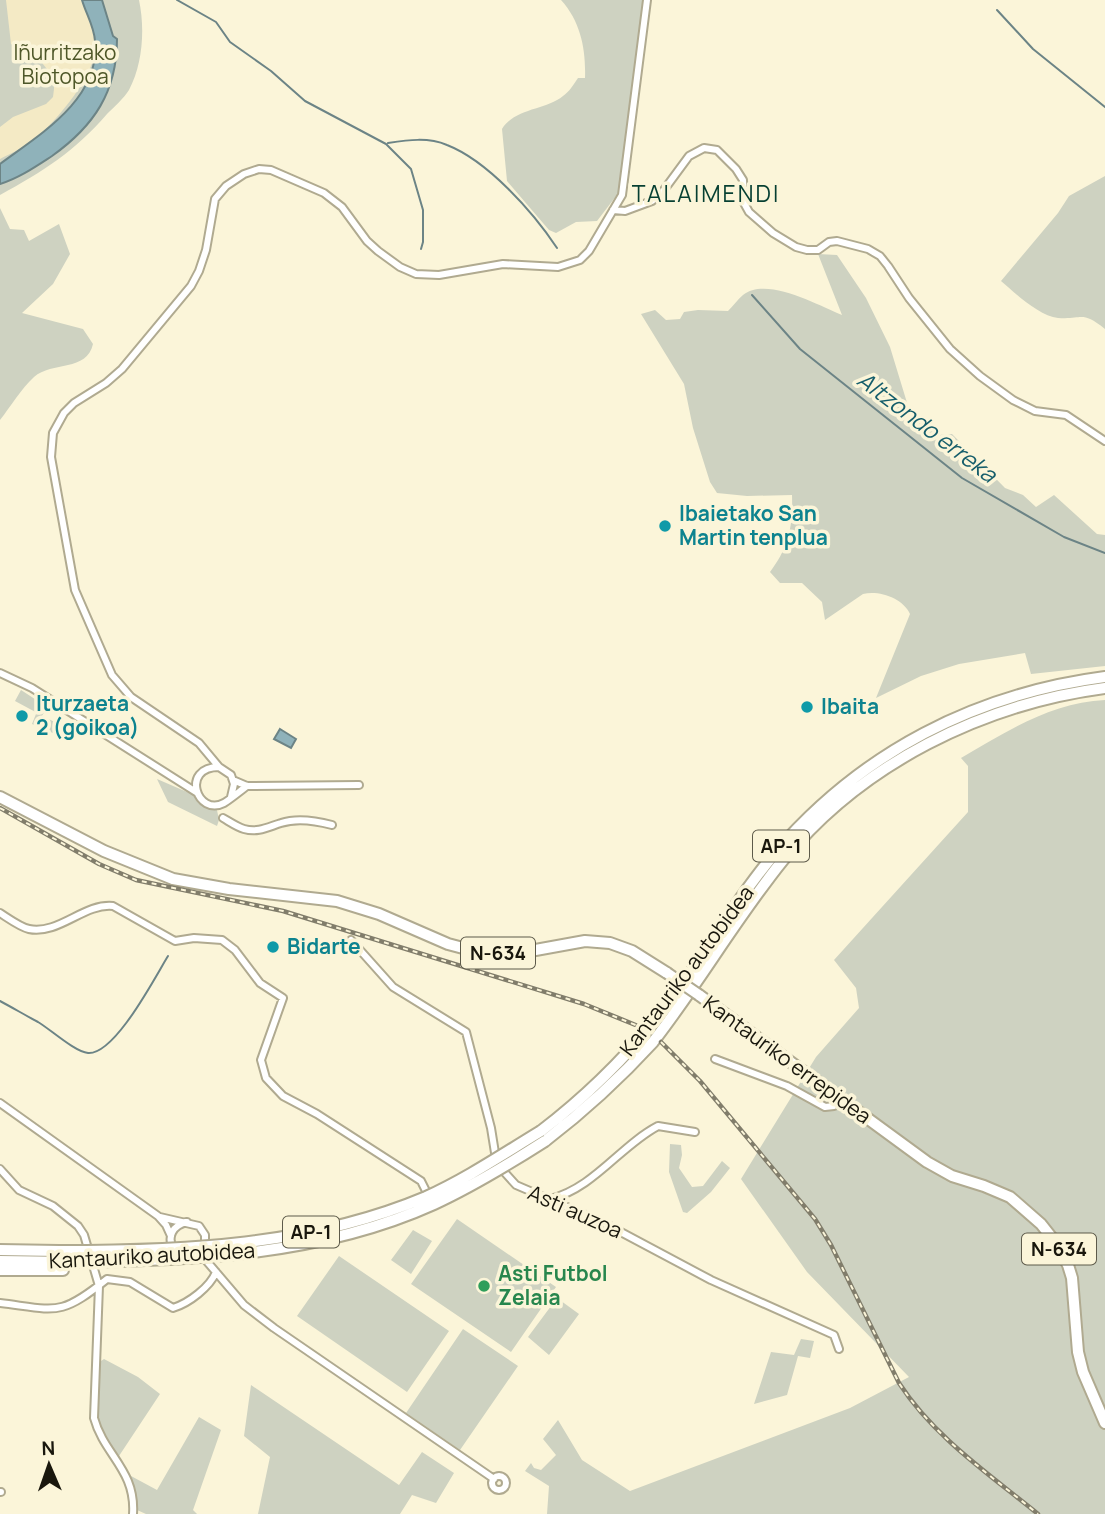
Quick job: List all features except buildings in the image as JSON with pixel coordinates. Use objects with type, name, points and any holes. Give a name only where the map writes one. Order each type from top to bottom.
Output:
[{"type":"highway","name":"Kantauriko autobidea","points":[[0,1249],[107,1267],[124,1262],[269,1250],[324,1240],[377,1226],[479,1182],[543,1136],[645,1034],[775,854],[832,795],[893,750],[949,721],[1034,689],[1105,677]]},
{"type":"highway","name":"Kantauriko autobidea","points":[[0,1261],[62,1261],[267,1240],[362,1220],[458,1182],[573,1119],[621,1076],[653,1042],[784,859],[847,798],[899,760],[952,731],[1037,700],[1105,688]]},
{"type":"highway","name":"Kantauriko errepidea","points":[[0,797],[104,851],[173,879],[337,901],[379,914],[449,944],[478,952],[522,952],[585,941],[610,943],[640,955],[699,995],[927,1163],[952,1176],[1010,1197],[1041,1224],[1068,1265],[1074,1292],[1078,1352],[1090,1391],[1105,1423]]},
{"type":"highway","points":[[0,1270],[62,1261]]},
{"type":"street","points":[[359,785],[247,786],[233,780],[227,771],[206,754],[197,741],[131,697],[111,675],[75,590],[51,451],[54,433],[64,413],[121,369],[191,286],[204,258],[213,205],[218,194],[234,179],[254,170],[271,170],[288,176],[337,201],[368,241],[391,262],[408,271],[431,276],[503,264],[566,266],[580,260],[589,251],[619,202],[623,189],[647,0]]},
{"type":"street","points":[[613,210],[625,211],[655,199],[686,158],[698,150],[710,147],[718,150],[743,180],[744,203],[755,219],[773,233],[796,247],[807,250],[818,250],[829,242],[837,241],[868,249],[880,256],[898,278],[909,299],[950,349],[991,384],[1013,400],[1035,411],[1066,415],[1105,440]]},
{"type":"street","points":[[0,673],[32,688],[171,777],[186,783],[204,802],[211,805],[221,804],[247,786]]},
{"type":"street","points":[[197,792],[198,778],[203,771],[206,754]]},
{"type":"street","points":[[203,771],[219,767]]},
{"type":"street","points":[[186,783],[198,778]]},
{"type":"street","points":[[231,797],[233,780]]},
{"type":"street","points":[[223,818],[251,830],[265,830],[292,821],[332,825]]},
{"type":"street","points":[[0,913],[29,929],[55,927],[102,905],[113,906],[175,941],[194,938],[222,940],[235,950],[260,983],[283,998],[261,1060],[266,1077],[282,1096],[317,1114],[421,1181],[430,1199]]},
{"type":"street","points":[[187,1222],[175,1227],[171,1236],[171,1247],[187,1258],[202,1250],[261,1245],[325,1234],[430,1199],[497,1164],[491,1128],[466,1032],[393,988],[351,940]]},
{"type":"street","points":[[715,1059],[787,1086],[825,1107],[834,1106],[838,1099]]},
{"type":"street","points":[[0,1103],[158,1216],[171,1236]]},
{"type":"street","points":[[550,1199],[581,1185],[638,1139],[659,1126],[695,1132]]},
{"type":"street","name":"Asti auzoa","points":[[497,1164],[516,1185],[602,1222],[711,1280],[835,1335],[839,1349]]},
{"type":"street","points":[[0,1168],[19,1190],[53,1206],[84,1234],[99,1286],[94,1418],[101,1436],[127,1477],[133,1514]]},
{"type":"street","points":[[158,1216],[199,1226],[205,1236],[219,1248]]},
{"type":"street","points":[[205,1236],[202,1250],[216,1272],[244,1305],[494,1479]]},
{"type":"street","points":[[210,1264],[219,1248]]},
{"type":"street","points":[[0,1303],[57,1310],[75,1304],[107,1279],[130,1282],[173,1308],[181,1306],[210,1283],[216,1272]]},
{"type":"green space","name":"Iñurritzako Biotopoa","points":[[0,0],[139,0],[142,34],[134,80],[122,99],[70,150],[0,195]]},
{"type":"green space","points":[[561,0],[643,0],[620,191],[597,221],[576,222],[556,233],[549,230],[507,181],[502,129],[515,117],[556,101],[578,78],[585,78],[578,27]]},
{"type":"green space","points":[[1105,176],[1105,329],[1086,318],[1058,318],[1043,313],[1001,281],[1069,196]]},
{"type":"green space","points":[[0,208],[10,229],[24,230],[29,241],[59,224],[70,254],[53,284],[22,313],[83,329],[93,344],[84,359],[41,372],[34,377],[0,420]]},
{"type":"green space","points":[[818,254],[837,255],[866,298],[890,347],[908,406],[938,435],[952,434],[1005,488],[1023,495],[1036,507],[1054,495],[1097,534],[1105,535],[1105,666],[1031,674],[1025,653],[959,664],[921,676],[876,698],[910,614],[907,608],[890,596],[869,593],[863,594],[825,620],[822,602],[802,583],[780,583],[770,572],[782,554],[788,536],[792,517],[792,495],[747,496],[717,493],[710,482],[693,428],[684,384],[641,314],[655,310],[666,320],[680,319],[684,312],[728,311],[743,295],[753,290],[765,289],[792,294],[842,315]]},
{"type":"green space","points":[[21,690],[47,707],[42,716],[57,723],[53,733],[32,724],[36,714],[41,715],[15,701]]},
{"type":"green space","points":[[1105,700],[1105,1514],[547,1514],[549,1486],[525,1471],[531,1463],[534,1468],[541,1470],[556,1455],[543,1439],[558,1420],[582,1460],[630,1491],[850,1408],[909,1377],[807,1272],[741,1179],[816,1057],[859,1008],[856,988],[834,960],[968,812],[968,766],[961,758],[1048,712],[1085,702]]},
{"type":"green space","points":[[157,779],[194,795],[203,806],[217,810],[217,826],[168,802]]},
{"type":"green space","points":[[670,1144],[681,1145],[679,1168],[692,1187],[703,1186],[722,1161],[730,1168],[711,1192],[687,1213],[683,1212],[669,1172]]},
{"type":"green space","name":"Asti Futbol Zelaia","points":[[457,1219],[556,1287],[511,1352],[411,1284]]},
{"type":"green space","points":[[413,1230],[432,1241],[411,1274],[391,1260]]},
{"type":"green space","points":[[339,1256],[449,1331],[407,1392],[297,1316]]},
{"type":"green space","points":[[557,1298],[579,1314],[549,1355],[528,1337]]},
{"type":"green space","points":[[463,1329],[518,1366],[460,1450],[406,1413]]},
{"type":"green space","points":[[801,1339],[814,1341],[810,1358],[798,1356],[787,1395],[754,1404],[771,1352],[794,1355]]},
{"type":"green space","points":[[104,1359],[138,1377],[160,1394],[119,1456],[103,1433],[98,1416],[98,1363]]},
{"type":"green space","points":[[251,1385],[399,1485],[422,1452],[454,1473],[436,1503],[412,1495],[400,1514],[258,1514],[270,1457],[244,1436]]},
{"type":"green space","points":[[199,1417],[221,1430],[193,1510],[197,1514],[146,1514],[137,1510],[131,1476],[157,1490]]},
{"type":"sand","points":[[6,0],[82,0],[96,41],[90,68],[64,109],[33,141],[0,159],[0,127],[13,117],[46,104],[53,97],[54,89],[54,78],[35,54],[11,44]]},
{"type":"water","points":[[82,0],[102,0],[113,36],[117,39],[116,58],[108,91],[91,120],[67,145],[27,172],[0,184],[0,164],[49,128],[78,98],[88,81],[94,62],[95,41]]},
{"type":"water","points":[[280,729],[296,739],[291,748],[274,739]]},
{"type":"waterway","points":[[177,0],[216,22],[230,42],[271,71],[305,101],[386,144],[411,169],[423,210],[421,249]]},
{"type":"waterway","name":"Altzondo erreka","points":[[997,10],[1033,49],[1105,107]]},
{"type":"waterway","points":[[388,143],[433,141],[463,153],[508,189],[557,248]]},
{"type":"waterway","name":"Altzondo erreka","points":[[752,295],[800,349],[962,478],[1064,537],[1105,553]]},
{"type":"waterway","points":[[0,1001],[38,1022],[76,1049],[88,1053],[99,1050],[122,1029],[168,956]]},
{"type":"railway","points":[[0,808],[99,864],[136,880],[283,911],[584,1004],[638,1026]]},
{"type":"railway","points":[[661,1042],[700,1081],[815,1219],[831,1245],[899,1383],[913,1402],[945,1438],[1038,1514]]},
{"type":"place","name":"Ibaietako San Martin tenplua","points":[[665,526]]},
{"type":"place","name":"Ibaita","points":[[807,707]]},
{"type":"place","name":"Iturzaeta 2 (goikoa)","points":[[22,716]]},
{"type":"place","name":"Bidarte","points":[[273,947]]},
{"type":"place","name":"Asti Futbol Zelaia","points":[[484,1286]]},
{"type":"district","name":"TALAIMENDI","points":[[706,194]]}]
